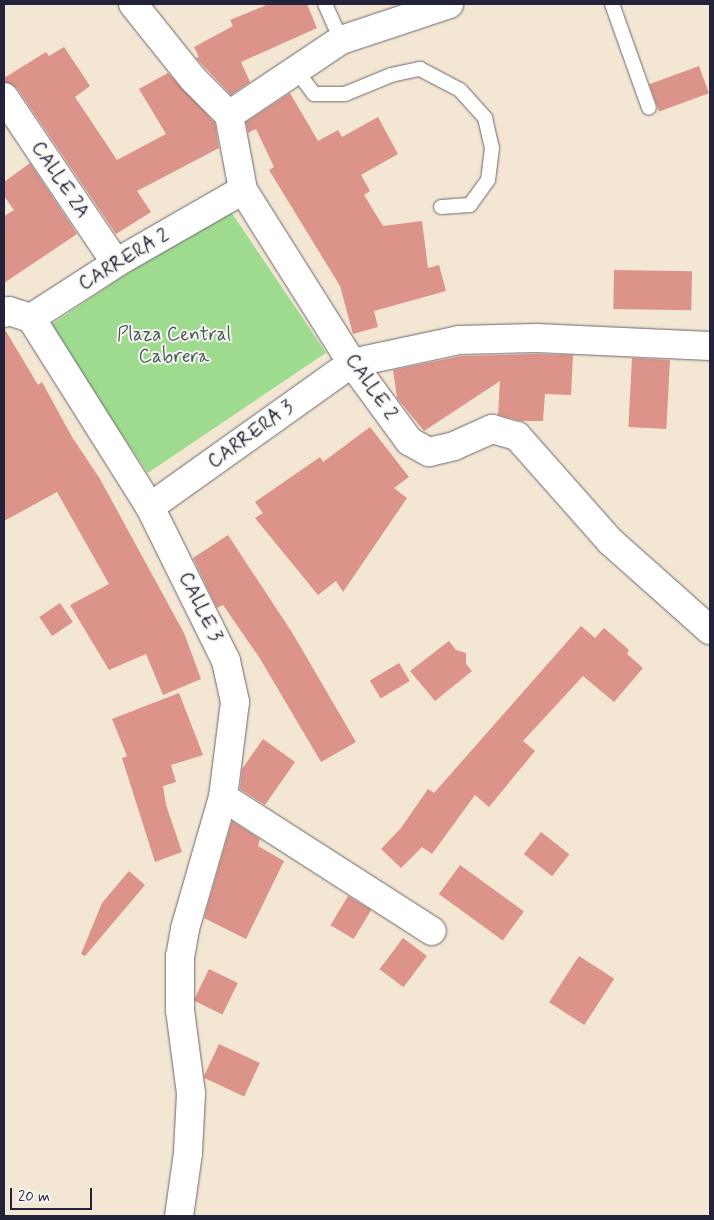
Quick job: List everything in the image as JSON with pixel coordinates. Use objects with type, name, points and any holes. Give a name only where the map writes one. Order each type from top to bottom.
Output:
[{"type":"street","points":[[133,4],[193,79],[229,115],[341,40],[449,4]]},
{"type":"street","name":"CALLE 2A","points":[[4,97],[116,263]]},
{"type":"street","name":"CALLE 2","points":[[229,115],[243,190],[352,363],[409,441],[428,452],[454,446],[492,429],[516,436],[610,541],[710,630]]},
{"type":"street","name":"CARRERA 2","points":[[31,318],[116,263],[243,190]]},
{"type":"street","points":[[4,313],[10,311],[31,318]]},
{"type":"street","name":"CALLE 3","points":[[31,318],[150,507],[226,661],[235,702],[223,797],[185,928],[180,956],[180,1010],[191,1093],[188,1153],[178,1216]]},
{"type":"street","points":[[352,363],[459,340],[536,338],[710,346]]},
{"type":"street","name":"CARRERA 3","points":[[150,507],[352,363]]},
{"type":"street","points":[[223,797],[432,931]]},
{"type":"lane","points":[[325,4],[341,40]]},
{"type":"lane","points":[[612,4],[649,108]]},
{"type":"lane","points":[[296,70],[314,94],[346,94],[391,75],[420,69],[460,90],[484,118],[492,148],[488,180],[470,205],[441,207]]},
{"type":"green space","name":"Plaza Central Cabrera","points":[[227,206],[326,353],[148,473],[49,326]]},
{"type":"building","points":[[269,4],[307,4],[317,28],[241,62],[250,82],[231,95],[196,58],[199,57],[194,47],[233,26],[230,20]]},
{"type":"building","points":[[64,47],[90,86],[75,97],[117,160],[166,134],[139,89],[168,73],[215,123],[219,148],[137,191],[151,212],[116,234],[17,88],[4,82],[4,78],[46,52],[49,56]]},
{"type":"building","points":[[699,66],[709,93],[659,111],[649,84]]},
{"type":"building","points":[[290,93],[318,141],[338,130],[342,137],[378,117],[398,154],[361,175],[370,191],[364,195],[383,226],[422,221],[428,268],[439,265],[446,291],[374,311],[378,327],[353,334],[340,286],[269,170],[274,167],[256,129],[248,133],[246,122]]},
{"type":"building","points":[[30,163],[77,234],[4,283],[4,216],[14,210],[4,196],[4,182]]},
{"type":"building","points":[[614,270],[692,271],[691,310],[613,309]]},
{"type":"building","points":[[4,328],[38,385],[42,382],[72,437],[100,479],[184,633],[201,679],[163,695],[146,654],[109,670],[70,605],[109,584],[57,492],[4,521]]},
{"type":"building","points":[[573,355],[571,395],[545,394],[543,421],[521,421],[498,415],[500,381],[424,431],[397,398],[393,370],[461,356]]},
{"type":"building","points":[[632,358],[670,360],[666,429],[628,427]]},
{"type":"building","points":[[370,427],[409,477],[394,488],[407,498],[343,592],[336,581],[318,595],[255,518],[263,513],[255,502],[320,457],[323,462]]},
{"type":"building","points":[[228,535],[293,634],[356,742],[321,762],[259,657],[223,605],[217,608],[193,558]]},
{"type":"building","points":[[60,603],[73,622],[52,636],[39,617]]},
{"type":"building","points":[[581,626],[595,638],[604,628],[629,650],[627,654],[643,668],[614,702],[583,676],[523,741],[535,751],[489,807],[475,795],[432,854],[422,847],[401,868],[381,849],[401,828],[428,789],[434,793]]},
{"type":"building","points":[[449,641],[456,650],[466,653],[466,664],[472,671],[435,701],[410,671]]},
{"type":"building","points":[[399,663],[410,681],[381,699],[370,681]]},
{"type":"building","points":[[179,693],[203,755],[171,765],[176,782],[163,786],[166,805],[182,852],[155,862],[122,758],[127,756],[112,719]]},
{"type":"building","points":[[263,739],[295,762],[265,805],[240,789],[242,769]]},
{"type":"building","points":[[232,821],[260,839],[258,846],[284,861],[246,939],[204,918]]},
{"type":"building","points":[[541,832],[569,854],[552,876],[524,854]]},
{"type":"building","points":[[460,865],[524,911],[503,941],[439,894]]},
{"type":"building","points":[[129,871],[145,885],[85,956],[81,954],[102,903]]},
{"type":"building","points":[[348,896],[371,910],[354,939],[330,925]]},
{"type":"building","points":[[403,938],[427,956],[403,987],[380,969]]},
{"type":"building","points":[[579,956],[614,979],[584,1025],[549,1002]]},
{"type":"building","points":[[209,969],[238,983],[222,1014],[194,1000]]},
{"type":"building","points":[[219,1044],[260,1063],[244,1097],[203,1078]]}]
